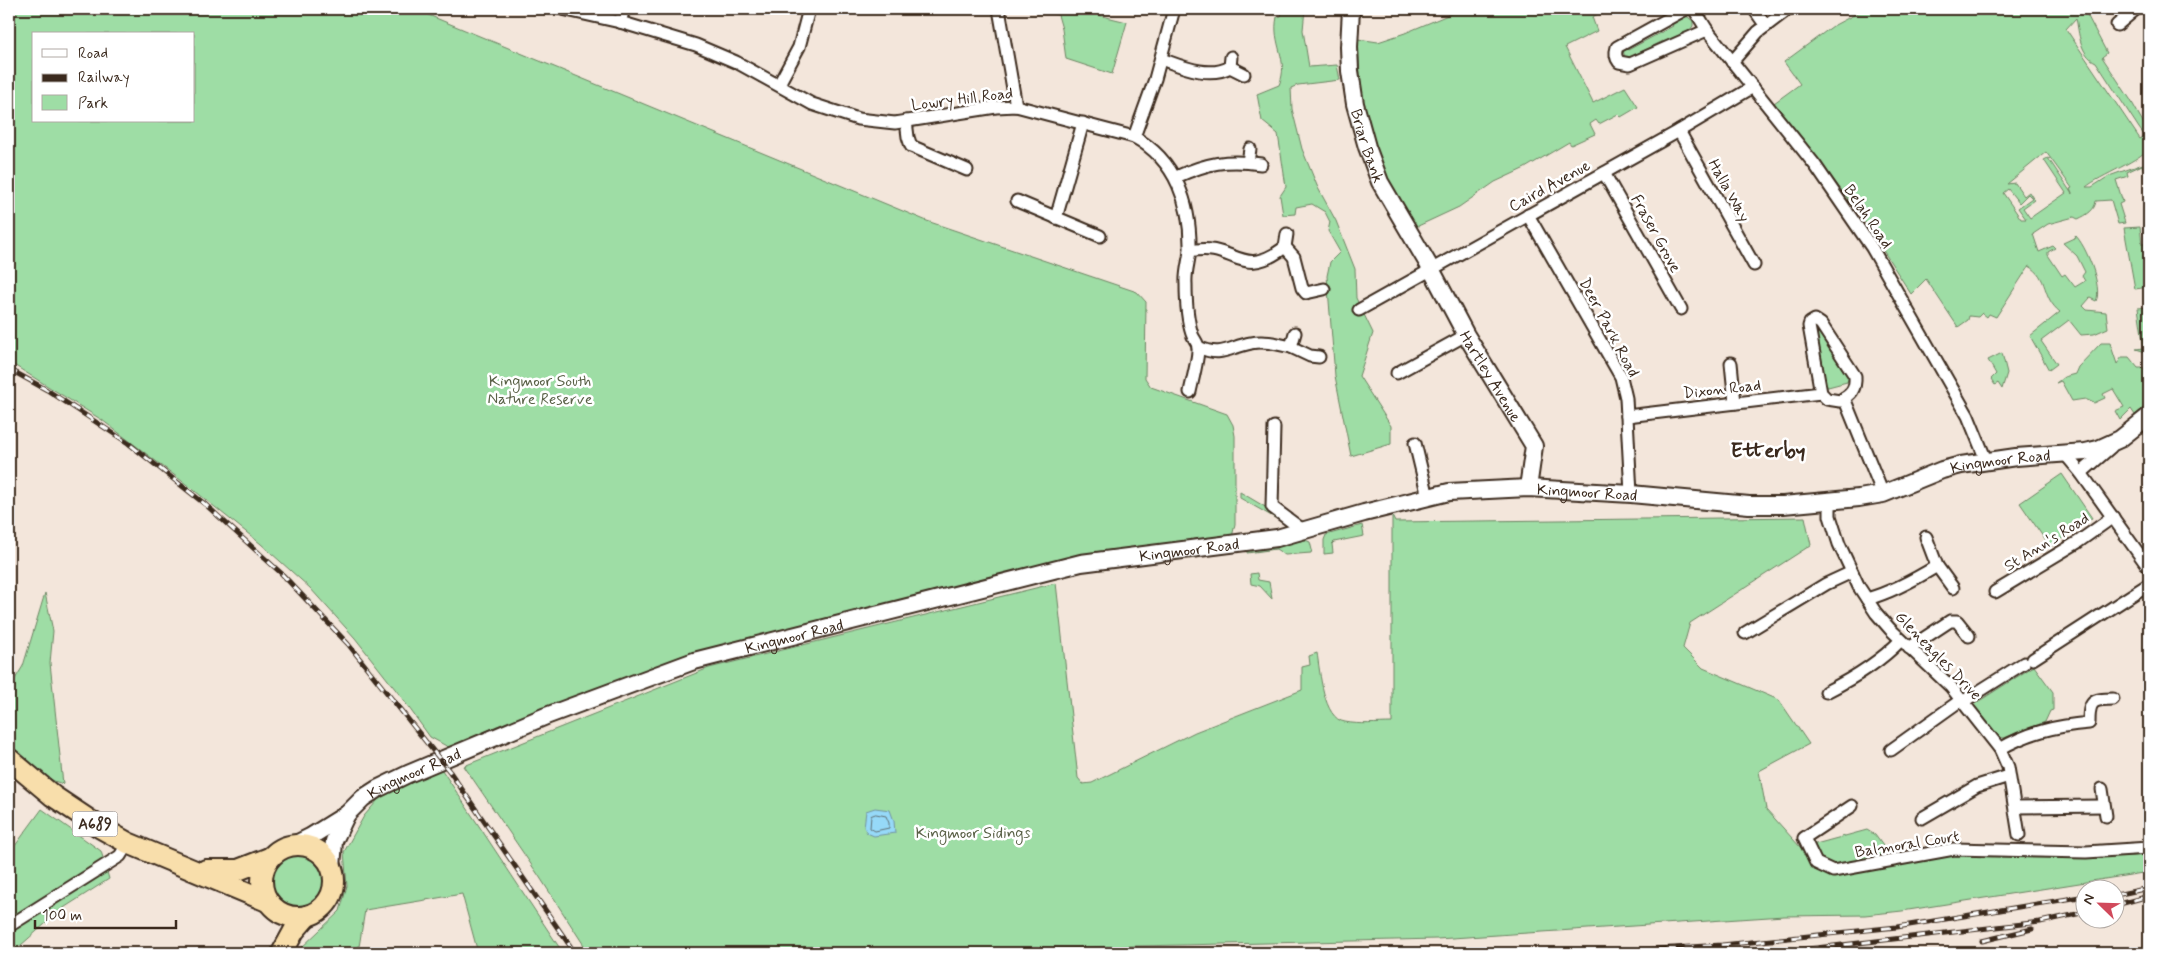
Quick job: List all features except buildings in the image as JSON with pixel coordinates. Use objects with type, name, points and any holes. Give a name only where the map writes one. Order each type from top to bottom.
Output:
[{"type":"highway","name":"A689","points":[[9,759],[78,814],[128,843],[194,869],[292,917],[307,916]]},
{"type":"highway","name":"A689","points":[[194,869],[238,870],[270,858],[283,848],[294,845]]},
{"type":"highway","points":[[281,953],[294,931],[307,916],[319,910],[328,900],[334,881],[332,868],[323,855],[310,846],[294,845]]},
{"type":"highway","points":[[270,858],[263,869],[261,882],[280,930],[281,953]]},
{"type":"street","name":"Lowry Hill Road","points":[[562,9],[620,22],[696,45],[736,62],[779,84],[812,104],[858,119],[895,123],[996,107],[1016,106],[1134,138],[1160,157],[1176,177],[1186,207],[1190,251],[1186,269],[1187,302],[1192,334],[1198,347],[1190,392]]},
{"type":"street","points":[[620,22],[624,9]]},
{"type":"street","points":[[779,84],[798,47],[809,9]]},
{"type":"street","points":[[999,9],[1016,106]]},
{"type":"street","points":[[1134,138],[1161,58],[1174,9]]},
{"type":"street","name":"Briar Bank","points":[[1351,9],[1350,72],[1355,104],[1367,147],[1380,182],[1431,269]]},
{"type":"street","points":[[1686,9],[1618,47],[1615,55],[1616,59],[1619,62],[1630,64],[1707,30]]},
{"type":"street","name":"Belah Road","points":[[1694,9],[1707,30],[1815,165],[1872,248],[1968,416],[1986,460]]},
{"type":"street","points":[[1754,9],[1766,26]]},
{"type":"street","points":[[1732,62],[1758,32],[1788,9]]},
{"type":"street","points":[[2117,25],[2136,9]]},
{"type":"street","points":[[1161,58],[1202,71],[1215,72],[1230,62],[1244,74]]},
{"type":"street","name":"Caird Avenue","points":[[1359,310],[1679,131],[1753,87]]},
{"type":"street","points":[[906,121],[911,146],[967,170]]},
{"type":"street","points":[[1056,218],[1083,123]]},
{"type":"street","name":"Halla Way","points":[[1679,131],[1754,266]]},
{"type":"street","points":[[1248,162],[1250,149]]},
{"type":"street","points":[[1176,177],[1202,165],[1248,162],[1261,164]]},
{"type":"street","name":"Fraser Grove","points":[[1604,173],[1681,309]]},
{"type":"street","points":[[1017,201],[1100,236]]},
{"type":"street","name":"Deer Park Road","points":[[1528,215],[1621,377],[1625,388],[1631,494]]},
{"type":"street","points":[[1190,251],[1204,249],[1219,250],[1241,261],[1255,263],[1272,257],[1285,247],[1287,234]]},
{"type":"street","points":[[1285,247],[1294,257],[1302,288],[1306,292],[1324,289]]},
{"type":"street","name":"Hartley Avenue","points":[[1431,269],[1466,335],[1534,446],[1528,488]]},
{"type":"street","points":[[1815,320],[1821,324],[1854,372],[1856,382],[1852,393],[1840,401],[1826,399],[1822,393],[1809,326],[1815,320]]},
{"type":"street","points":[[1290,347],[1295,334]]},
{"type":"street","points":[[1398,373],[1466,335]]},
{"type":"street","points":[[1198,347],[1210,352],[1230,351],[1251,343],[1260,342],[1290,347],[1310,356],[1319,357]]},
{"type":"street","points":[[1731,363],[1735,403]]},
{"type":"street","name":"Dixon Road","points":[[1627,416],[1822,393]]},
{"type":"street","points":[[1844,398],[1883,494]]},
{"type":"street","name":"Kingmoor Road","points":[[294,845],[347,814],[364,798],[408,774],[546,716],[694,661],[1081,563],[1277,538],[1364,513],[1449,492],[1528,488],[1783,505],[1883,494],[1942,470],[1986,460],[2098,449],[2120,439],[2149,416]]},
{"type":"street","points":[[1274,427],[1272,507],[1304,531]]},
{"type":"street","points":[[2081,473],[2120,439]]},
{"type":"street","points":[[1415,442],[1428,497]]},
{"type":"street","points":[[2064,453],[2081,473],[2149,568]]},
{"type":"street","name":"Gleneagles Drive","points":[[1830,500],[1833,528],[1852,572],[1876,613],[1905,644],[1951,687],[2000,749],[2008,767],[2019,835]]},
{"type":"street","name":"St Ann's Road","points":[[1995,592],[2078,542],[2113,517]]},
{"type":"street","points":[[1926,537],[1937,566],[1953,588]]},
{"type":"street","points":[[1867,599],[1882,595],[1912,581],[1937,566]]},
{"type":"street","points":[[1745,633],[1826,584],[1852,572]]},
{"type":"street","points":[[1891,750],[1962,701],[2029,661],[2149,584]]},
{"type":"street","points":[[1826,692],[1853,677],[1893,648],[1905,644],[1950,621],[1957,621],[1969,636]]},
{"type":"street","points":[[2000,749],[2044,729],[2089,723],[2089,710],[2093,702],[2113,699]]},
{"type":"street","points":[[1922,818],[1977,786],[2009,776]]},
{"type":"street","points":[[2015,807],[2104,811],[2102,790]]},
{"type":"street","name":"Balmoral Court","points":[[1852,806],[1804,838],[1816,863],[1833,871],[1954,849],[2086,852],[2149,848]]},
{"type":"street","name":"Kingmoor Road","points":[[332,868],[334,841],[347,814]]},
{"type":"street","points":[[9,926],[120,856],[128,843]]},
{"type":"green space","name":"Kingmoor South Nature Reserve","points":[[9,9],[414,9],[927,221],[1137,292],[1146,302],[1145,378],[1151,387],[1227,414],[1233,425],[1235,436],[1235,524],[1232,537],[1153,546],[716,651],[497,726],[450,748],[430,737],[355,638],[310,588],[261,544],[102,420],[9,362]]},
{"type":"green space","points":[[1034,9],[1074,9],[1127,22],[1112,74],[1066,59],[1058,15]]},
{"type":"green space","points":[[1284,9],[1305,9],[1303,30],[1309,67],[1337,65],[1340,80],[1298,85],[1291,88],[1292,109],[1302,149],[1318,188],[1336,221],[1355,269],[1356,298],[1373,333],[1359,376],[1391,426],[1391,444],[1351,456],[1335,376],[1327,276],[1330,262],[1340,252],[1328,231],[1330,222],[1325,212],[1312,204],[1296,207],[1295,214],[1283,215],[1280,196],[1286,187],[1278,134],[1262,121],[1257,94],[1279,85],[1282,76],[1282,60],[1276,36],[1276,27],[1277,17],[1281,16]]},
{"type":"green space","points":[[1462,9],[1608,9],[1592,17],[1597,31],[1565,47],[1593,103],[1625,87],[1638,107],[1621,117],[1618,114],[1599,124],[1596,120],[1590,124],[1595,134],[1571,145],[1569,142],[1525,168],[1495,182],[1459,207],[1416,227],[1411,226],[1385,178],[1371,138],[1364,106],[1358,39],[1378,42]]},
{"type":"green space","points":[[1865,9],[2084,9],[2107,53],[2102,57],[2130,99],[2148,131],[2144,135],[2096,62],[2083,49],[2076,18],[2066,29],[2140,139],[2146,135],[2150,144],[2139,157],[2086,187],[2092,187],[2109,176],[2143,164],[2149,167],[2149,184],[2142,165],[2127,172],[2128,176],[2116,180],[2123,202],[2119,204],[2125,223],[2118,224],[2111,200],[2096,201],[2092,210],[2078,219],[2074,217],[2048,224],[2033,234],[2039,252],[2053,246],[2055,248],[2048,252],[2048,255],[2062,276],[2065,274],[2075,287],[2085,281],[2082,276],[2085,272],[2077,256],[2063,243],[2076,237],[2075,235],[2079,240],[2092,267],[2098,295],[2096,301],[2090,298],[2083,306],[2087,310],[2106,312],[2108,328],[2094,334],[2081,335],[2069,320],[2041,341],[2057,364],[2049,370],[2030,336],[2060,312],[2050,300],[2040,276],[2029,266],[1996,317],[1989,314],[1987,317],[1982,313],[1978,317],[1969,316],[1968,320],[1958,327],[1926,279],[1911,294],[1859,213],[1774,103],[1800,84],[1784,62],[1833,26]],"holes":[[[2046,152],[2072,188],[2070,189],[2072,194],[2048,158],[2044,160],[2066,193],[2030,218],[2023,208],[2034,200],[2029,192],[2024,196],[2015,183],[2007,184]],[[2008,189],[2019,203],[2028,194],[2032,198],[2018,208],[2026,219],[2021,219],[2003,193]]]},
{"type":"green space","points":[[1683,16],[1693,21],[1693,26],[1689,31],[1665,44],[1663,41],[1631,57],[1632,60],[1625,58],[1623,50],[1626,46],[1628,50],[1673,26],[1671,23]]},
{"type":"green space","points":[[2140,227],[2142,244],[2149,244],[2149,287],[2135,289],[2124,228]]},
{"type":"green space","points":[[2149,307],[2149,353],[2136,349],[2144,348],[2138,308]]},
{"type":"green space","points":[[1821,333],[1850,374],[1847,382],[1822,387],[1816,334]]},
{"type":"green space","points":[[2101,343],[2110,343],[2117,364],[2122,357],[2129,357],[2138,368],[2149,368],[2149,403],[2135,415],[2131,409],[2120,420],[2115,411],[2124,407],[2113,389],[2103,394],[2105,398],[2094,403],[2085,399],[2072,401],[2061,381],[2056,383],[2064,377],[2075,374],[2078,367]]},
{"type":"green space","points":[[2002,353],[2007,373],[2002,389],[1998,383],[1995,385],[1991,379],[1996,374],[1988,360]]},
{"type":"green space","points":[[2062,474],[2092,518],[2050,547],[2020,503]]},
{"type":"green space","points":[[1240,492],[1289,521],[1289,526],[1240,498]]},
{"type":"green space","name":"Kingmoor Sidings","points":[[1392,516],[1395,522],[1805,517],[1811,545],[1690,623],[1683,648],[1703,668],[1779,700],[1809,744],[1759,771],[1766,809],[1801,848],[1867,830],[1875,835],[1892,858],[1980,854],[2135,856],[2149,853],[2149,872],[2098,880],[2076,880],[2076,884],[1902,911],[1865,915],[1784,916],[1437,939],[842,953],[589,953],[464,766],[709,668],[1056,583],[1078,778],[1083,784],[1092,783],[1195,732],[1302,690],[1302,667],[1310,665],[1309,656],[1317,653],[1321,682],[1327,704],[1338,719],[1357,723],[1392,723]]},
{"type":"green space","points":[[1362,525],[1364,536],[1334,542],[1332,544],[1333,553],[1324,554],[1326,535]]},
{"type":"green space","points":[[1305,540],[1310,542],[1311,553],[1285,555],[1276,549],[1247,553],[1247,550]]},
{"type":"green space","points":[[1257,573],[1258,580],[1269,582],[1272,599],[1260,586],[1251,584],[1250,574]]},
{"type":"green space","points":[[45,593],[53,631],[50,663],[63,784],[54,781],[15,758],[9,749],[9,689],[23,666]]},
{"type":"green space","points":[[2034,666],[2053,692],[2053,710],[2050,711],[2045,722],[2004,738],[1997,737],[1973,705]]},
{"type":"green space","points":[[440,767],[563,953],[478,953],[462,894],[365,910],[358,953],[299,953],[300,949],[340,911],[347,886],[344,852],[364,816],[383,794]]},
{"type":"green space","points":[[42,809],[101,851],[109,879],[62,909],[12,953],[9,953],[9,899],[11,898],[9,854]]},
{"type":"green space","points":[[291,850],[303,850],[318,858],[326,873],[326,885],[318,900],[303,908],[291,908],[276,900],[268,885],[268,873],[276,858]]},
{"type":"water","points":[[875,808],[890,810],[894,821],[895,833],[874,836],[867,833],[864,827],[866,811]]},
{"type":"railway","points":[[9,369],[47,390],[128,443],[206,505],[281,573],[348,644],[450,772],[575,953]]},
{"type":"railway","points":[[2126,893],[2149,888]]},
{"type":"railway","points":[[2126,902],[2149,896]]},
{"type":"railway","points":[[1595,953],[1722,945],[1897,927],[2076,898]]},
{"type":"railway","points":[[1773,953],[2040,922],[2076,914]]},
{"type":"railway","points":[[1982,941],[2032,929]]},
{"type":"district","name":"Etterby","points":[[1768,450]]}]
